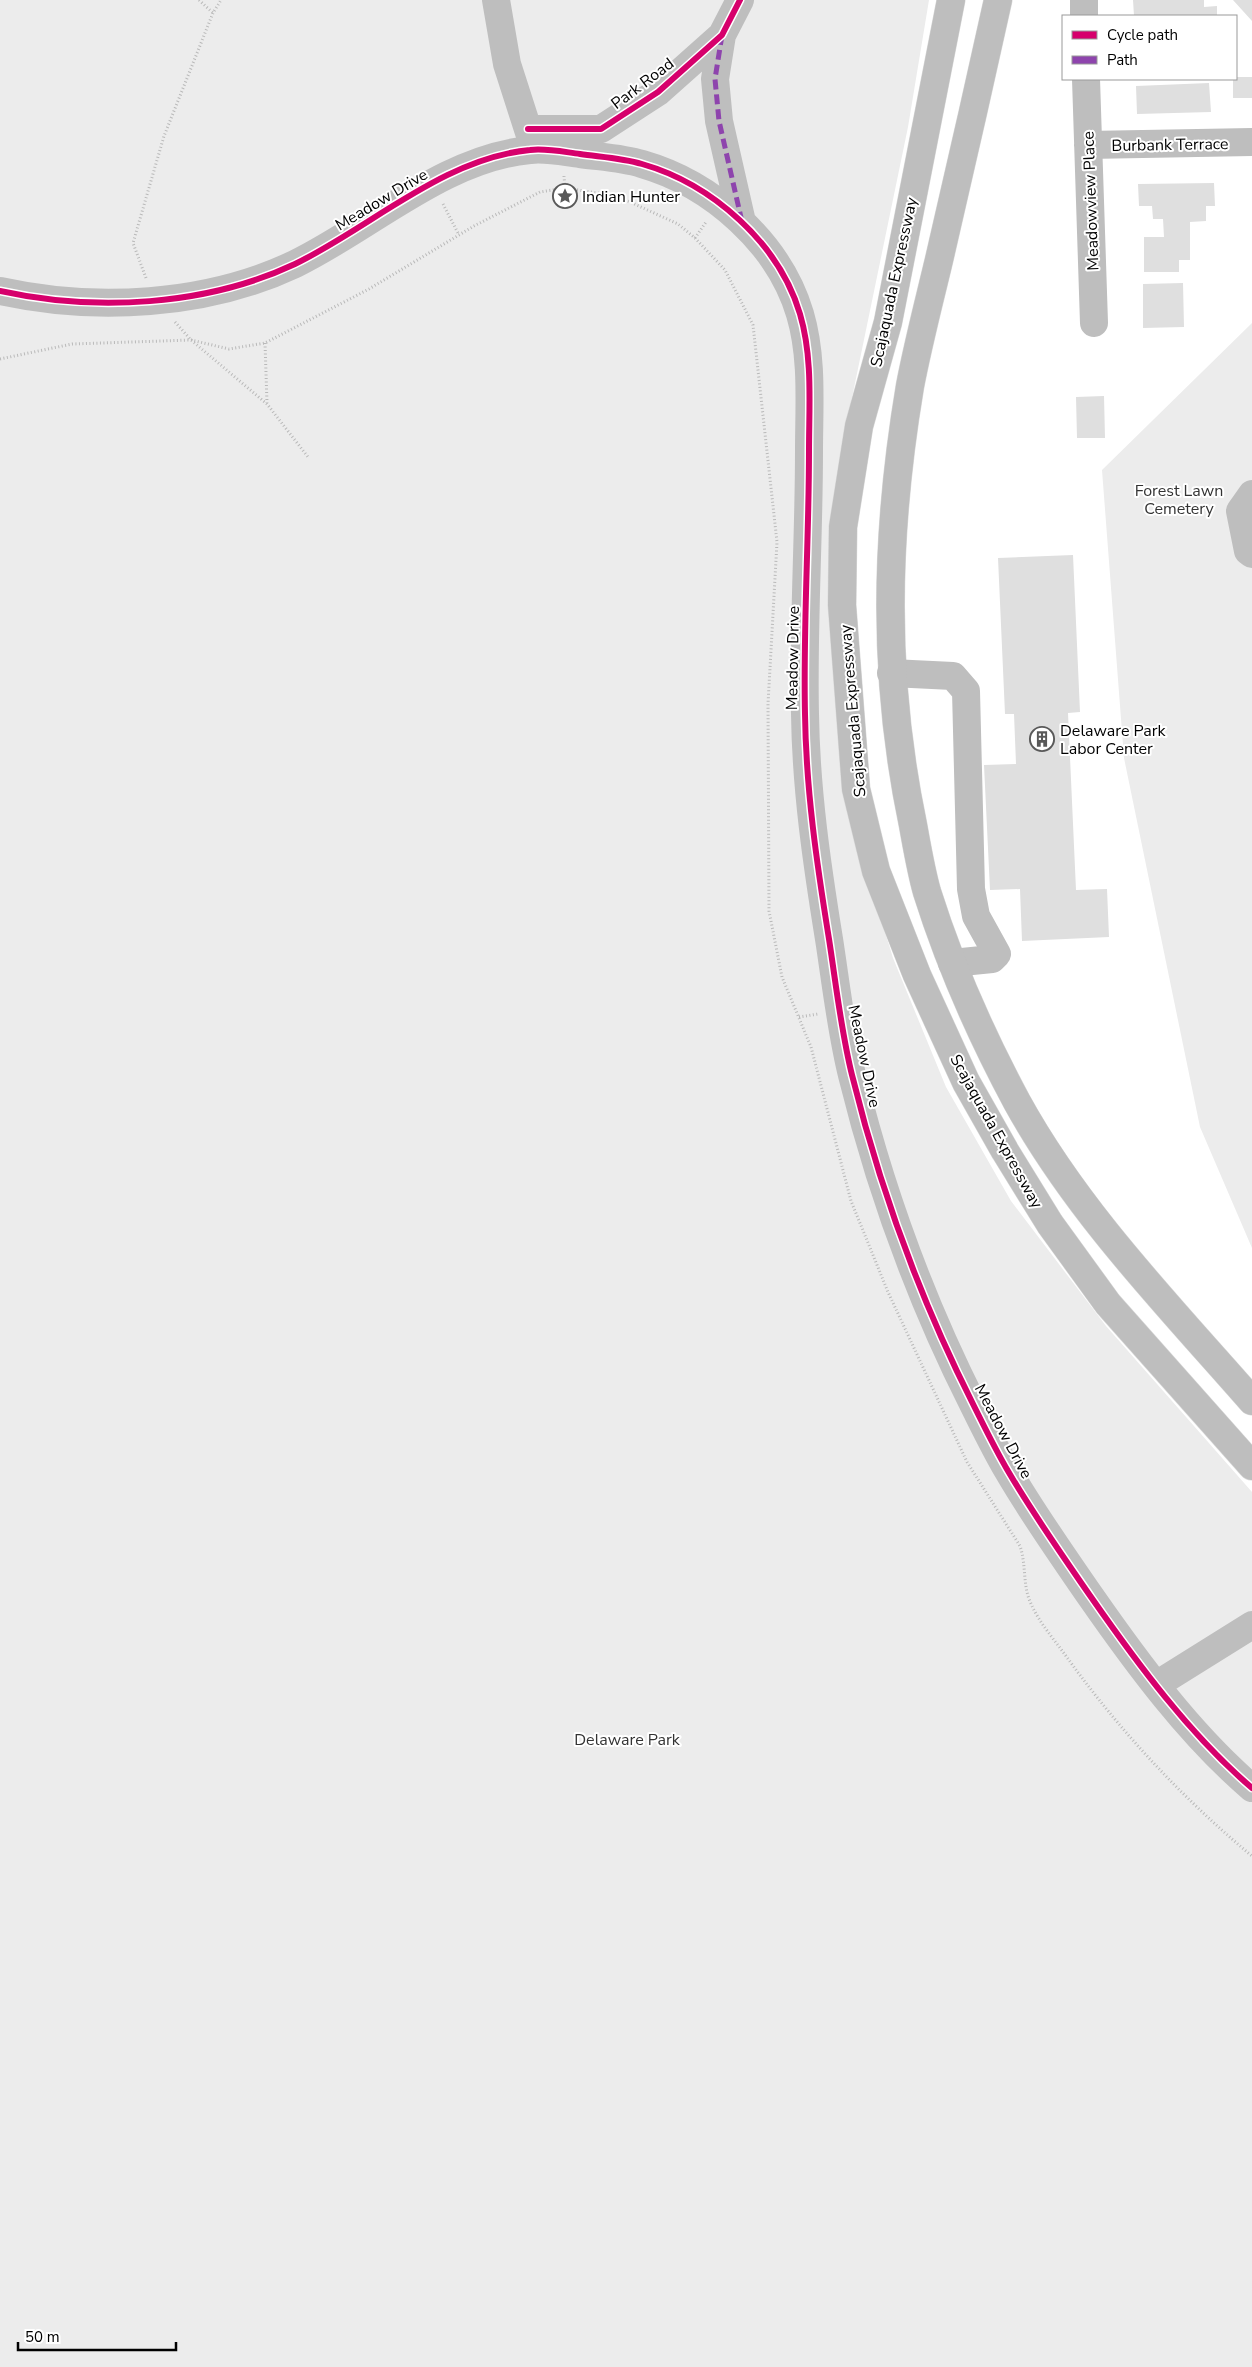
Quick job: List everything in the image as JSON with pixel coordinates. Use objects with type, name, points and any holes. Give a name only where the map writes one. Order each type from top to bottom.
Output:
[{"type":"main road","points":[[496,0],[507,64],[531,139]]},
{"type":"main road","name":"Park Road","points":[[740,0],[722,35],[715,79],[720,121],[742,222]]},
{"type":"main road","name":"Scajaquada Expressway","points":[[950,0],[888,322],[859,426],[844,527],[842,605],[856,789],[876,871],[917,975],[966,1082],[1005,1151],[1050,1224],[1108,1304],[1252,1466]]},
{"type":"main road","name":"Scajaquada Expressway","points":[[998,0],[911,384],[896,484],[890,565],[891,673],[902,772],[926,889],[962,990],[1018,1104],[1062,1172],[1113,1242],[1252,1401]]},
{"type":"main road","points":[[1084,0],[1084,15]]},
{"type":"main road","name":"Park Road","points":[[531,139],[601,129],[658,92],[722,35]]},
{"type":"main road","name":"Meadowview Place","points":[[1086,80],[1094,322]]},
{"type":"main road","name":"Meadow Drive","points":[[0,291],[87,303],[155,301],[242,284],[291,266],[432,183],[531,139],[642,164],[677,177],[719,203],[742,222],[781,270],[797,305],[806,340],[809,388],[809,476],[805,714],[810,799],[821,891],[850,1070],[886,1196],[917,1284],[949,1357],[1005,1467],[1061,1554],[1114,1630],[1156,1685],[1226,1766],[1252,1788]]},
{"type":"main road","name":"Burbank Terrace","points":[[1088,145],[1252,142]]},
{"type":"main road","points":[[1252,494],[1240,511],[1248,551],[1252,554]]},
{"type":"main road","points":[[891,673],[953,676],[966,691],[971,889],[976,916],[997,954],[992,959],[952,963]]},
{"type":"main road","points":[[1156,1685],[1252,1625]]},
{"type":"path","points":[[199,0],[213,13]]},
{"type":"path","points":[[221,0],[213,13],[164,136],[133,243],[155,301],[191,340],[267,404],[308,457]]},
{"type":"path","points":[[432,183],[459,235]]},
{"type":"path","points":[[0,359],[72,344],[191,340],[229,349],[265,343],[369,289],[459,235],[540,192],[565,188],[617,196],[678,224],[695,238],[725,270],[753,325],[777,542],[768,704],[769,911],[782,977],[811,1047],[851,1201],[888,1292],[967,1462],[1020,1546],[1025,1560],[1026,1589],[1038,1616],[1082,1678],[1152,1762],[1212,1822],[1252,1856]]},
{"type":"path","points":[[265,343],[267,404]]},
{"type":"green space","name":"Delaware Park","points":[[0,0],[929,0],[908,127],[848,417],[837,491],[869,879],[893,958],[946,1087],[1011,1201],[1106,1326],[1252,1492],[1252,2367],[0,2367]]},
{"type":"green space","name":"Forest Lawn Cemetery","points":[[1252,323],[1252,1248],[1200,1127],[1124,758],[1102,470]]},
{"type":"building","points":[[1133,0],[1204,0],[1204,7],[1217,6],[1217,15],[1134,15]]},
{"type":"building","points":[[1233,0],[1252,0],[1252,21]]},
{"type":"building","points":[[1237,77],[1252,77],[1252,98],[1233,98],[1233,80],[1237,80]]},
{"type":"building","points":[[1209,83],[1211,112],[1137,114],[1136,86]]},
{"type":"building","points":[[1214,183],[1215,206],[1206,206],[1206,221],[1190,222],[1190,260],[1179,260],[1179,272],[1144,272],[1144,237],[1164,237],[1163,219],[1153,219],[1152,206],[1139,206],[1138,184]]},
{"type":"building","points":[[1183,283],[1184,327],[1143,328],[1143,284]]},
{"type":"building","points":[[1104,396],[1105,438],[1077,438],[1076,397]]},
{"type":"building","name":"Delaware Park Labor Center","points":[[1073,555],[1080,712],[1068,713],[1076,890],[1107,889],[1109,937],[1022,941],[1020,889],[990,890],[984,765],[1016,764],[1014,714],[1005,714],[998,558]]},
{"type":"marked path","points":[[722,35],[715,79],[719,121],[742,222]]},
{"type":"cycle path","points":[[528,129],[601,129],[658,92],[722,35],[740,0]]},
{"type":"cycle path","points":[[0,291],[36,298],[112,303],[188,297],[225,289],[261,278],[295,264],[409,196],[468,166],[498,156],[530,150],[555,150],[627,160],[668,173],[693,186],[717,202],[739,220],[759,241],[776,263],[790,288],[800,314],[807,347],[810,399],[805,616],[807,771],[816,855],[842,1024],[852,1075],[875,1160],[919,1284],[954,1364],[1003,1463],[1080,1581],[1146,1672],[1207,1745],[1252,1788]]},
{"type":"place","name":"Indian Hunter","points":[[565,196]]},
{"type":"place","name":"Delaware Park Labor Center","points":[[1042,739]]}]
